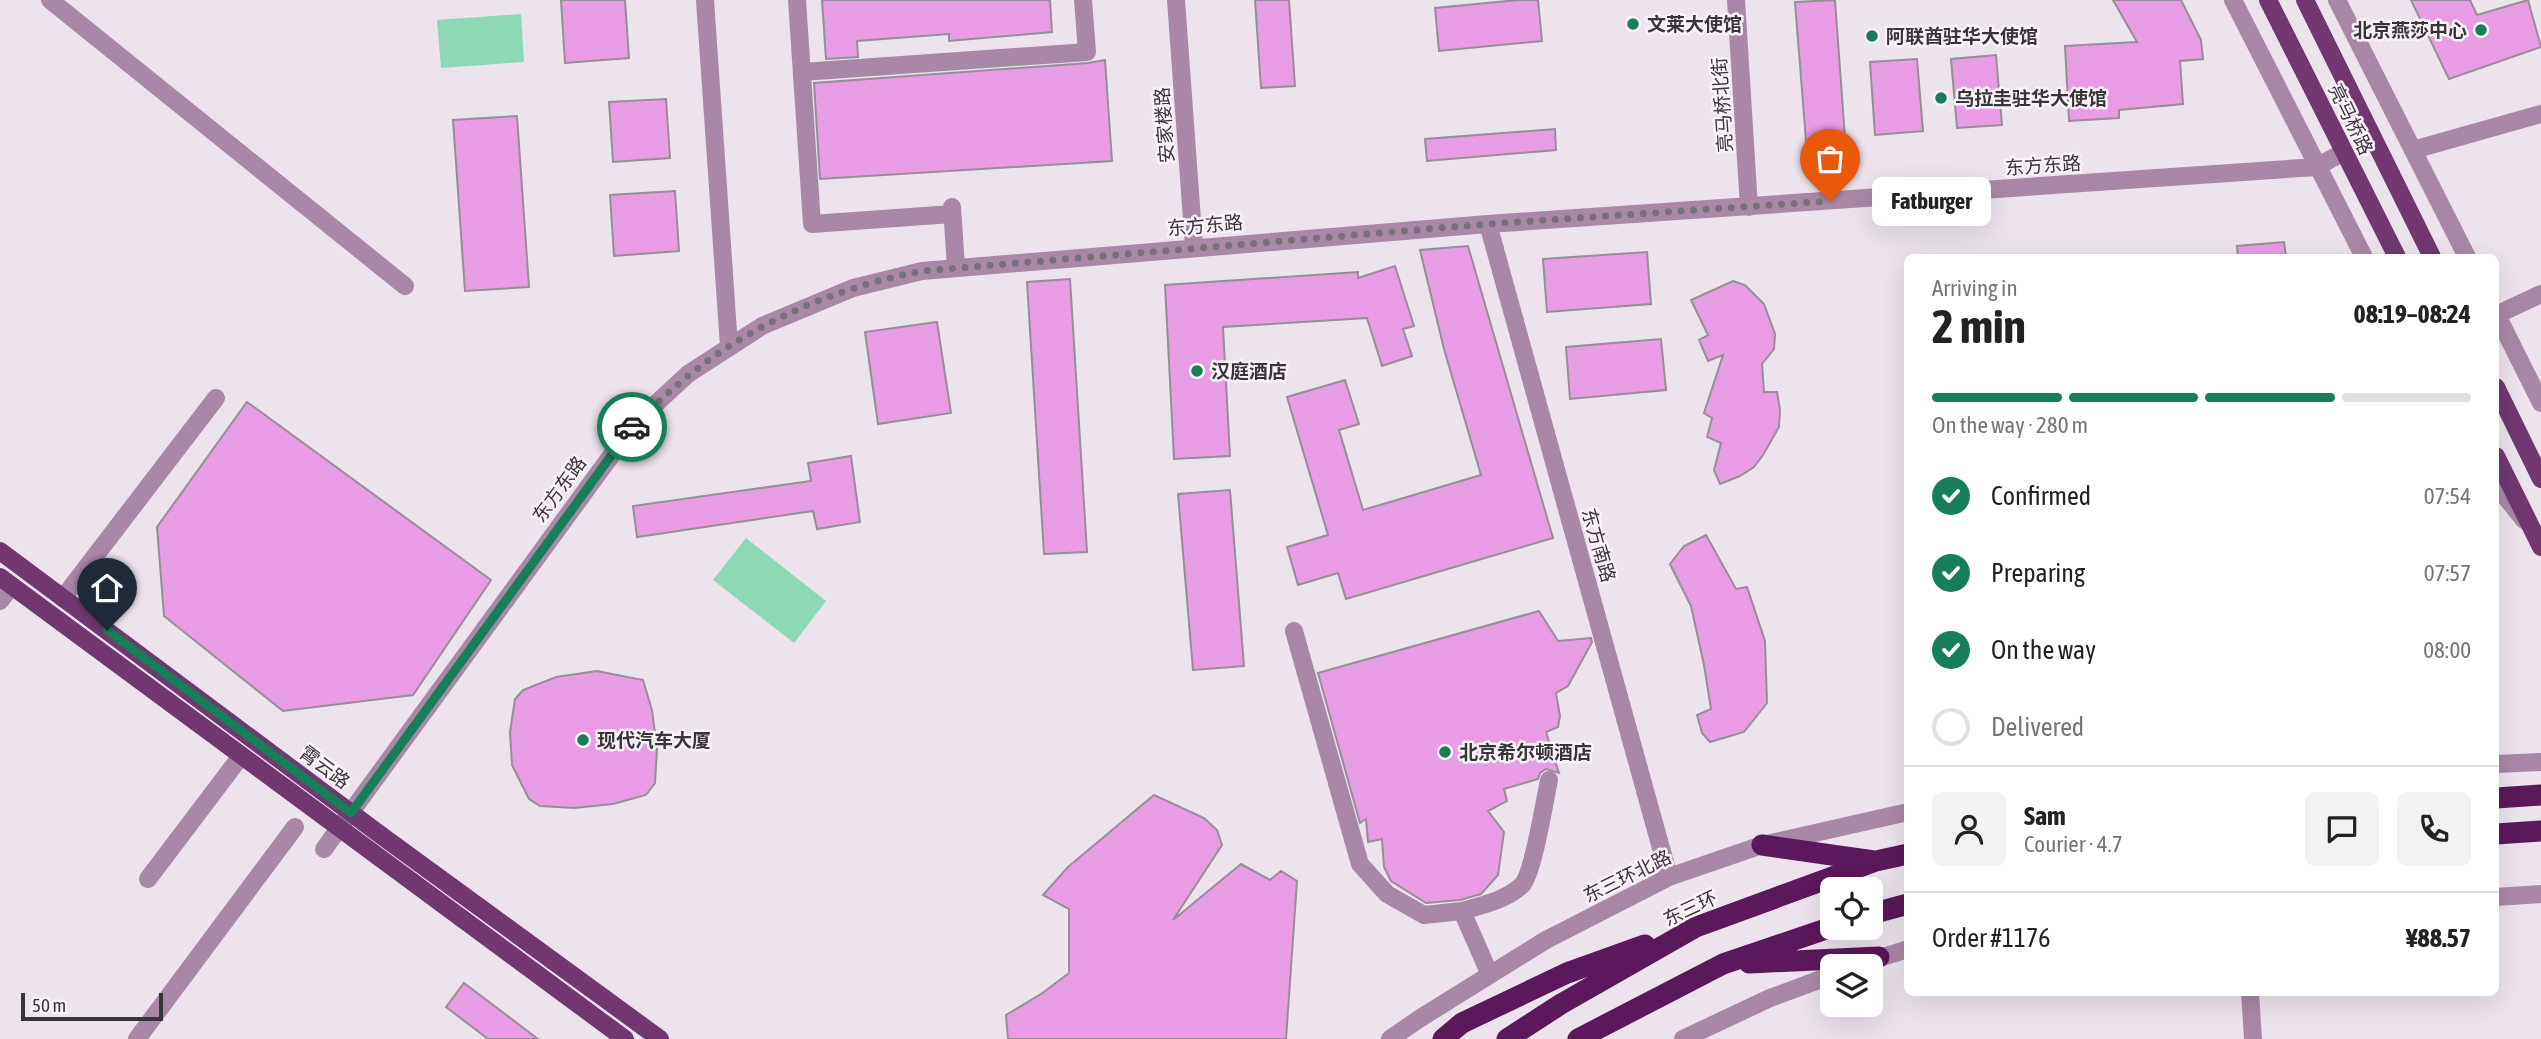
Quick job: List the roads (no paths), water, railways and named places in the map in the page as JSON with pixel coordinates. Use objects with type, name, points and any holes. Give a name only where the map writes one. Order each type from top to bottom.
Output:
[{"type":"highway","points":[[2499,798],[2541,795]]},
{"type":"highway","points":[[2499,835],[2541,831]]},
{"type":"highway","points":[[1762,845],[1876,861]]},
{"type":"highway","name":"东三环","points":[[1507,1039],[1561,1004],[1696,927],[1876,861],[1904,855]]},
{"type":"highway","points":[[1883,911],[1904,905]]},
{"type":"highway","points":[[1443,1039],[1462,1023],[1567,973],[1696,927]]},
{"type":"highway","points":[[1578,1039],[1723,964],[1820,931]]},
{"type":"highway","points":[[1723,964],[1820,960]]},
{"type":"main road","name":"亮马桥路","points":[[2268,0],[2395,254]]},
{"type":"main road","name":"亮马桥路","points":[[2305,0],[2431,254]]},
{"type":"main road","points":[[2499,393],[2541,479]]},
{"type":"main road","points":[[2499,462],[2538,541]]},
{"type":"main road","name":"霄云路","points":[[0,551],[660,1039]]},
{"type":"main road","points":[[6,582],[625,1039]]},
{"type":"street","points":[[50,0],[405,286]]},
{"type":"street","points":[[705,0],[729,346]]},
{"type":"street","points":[[797,0],[812,224],[952,211],[956,267]]},
{"type":"street","points":[[802,72],[1087,51],[1083,0]]},
{"type":"street","name":"安家楼路","points":[[1176,0],[1194,247]]},
{"type":"street","name":"亮马桥北街","points":[[1736,0],[1749,207]]},
{"type":"street","points":[[2233,0],[2362,254]]},
{"type":"street","points":[[2337,0],[2465,254]]},
{"type":"street","points":[[2413,150],[2541,114]]},
{"type":"street","name":"东方东路","points":[[324,849],[635,423],[688,374],[729,346],[762,326],[853,288],[888,277],[956,267],[1194,247],[2316,167],[2344,152]]},
{"type":"street","name":"东方南路","points":[[1488,224],[1669,877]]},
{"type":"street","points":[[2499,313],[2541,294]]},
{"type":"street","points":[[2499,320],[2541,403]]},
{"type":"street","points":[[63,597],[216,398]]},
{"type":"street","points":[[2499,489],[2538,541]]},
{"type":"street","points":[[0,601],[6,582]]},
{"type":"street","points":[[1294,631],[1360,864],[1387,894],[1424,915],[1462,911],[1499,900],[1524,883],[1533,856],[1549,780]]},
{"type":"street","points":[[148,879],[241,755]]},
{"type":"street","points":[[2499,764],[2541,762]]},
{"type":"street","name":"东三环北路","points":[[1390,1039],[1546,940],[1669,877],[1762,845],[1904,813]]},
{"type":"street","points":[[137,1039],[295,828]]},
{"type":"street","points":[[2499,897],[2541,894]]},
{"type":"street","points":[[1462,911],[1490,975]]},
{"type":"street","points":[[1883,956],[1904,950]]},
{"type":"street","points":[[1683,1039],[1770,998],[1820,979]]},
{"type":"street","points":[[2250,996],[2253,1039]]},
{"type":"place","name":"文莱大使馆","points":[[1633,24]]},
{"type":"place","name":"北京燕莎中心","points":[[2481,30]]},
{"type":"place","name":"阿联酋驻华大使馆","points":[[1872,36]]},
{"type":"place","name":"乌拉圭驻华大使馆","points":[[1941,98]]},
{"type":"place","name":"Fatburger","points":[[1830,201]]},
{"type":"place","name":"汉庭酒店","points":[[1197,371]]},
{"type":"place","name":"现代汽车大厦","points":[[583,740]]},
{"type":"place","name":"北京希尔顿酒店","points":[[1445,752]]}]
